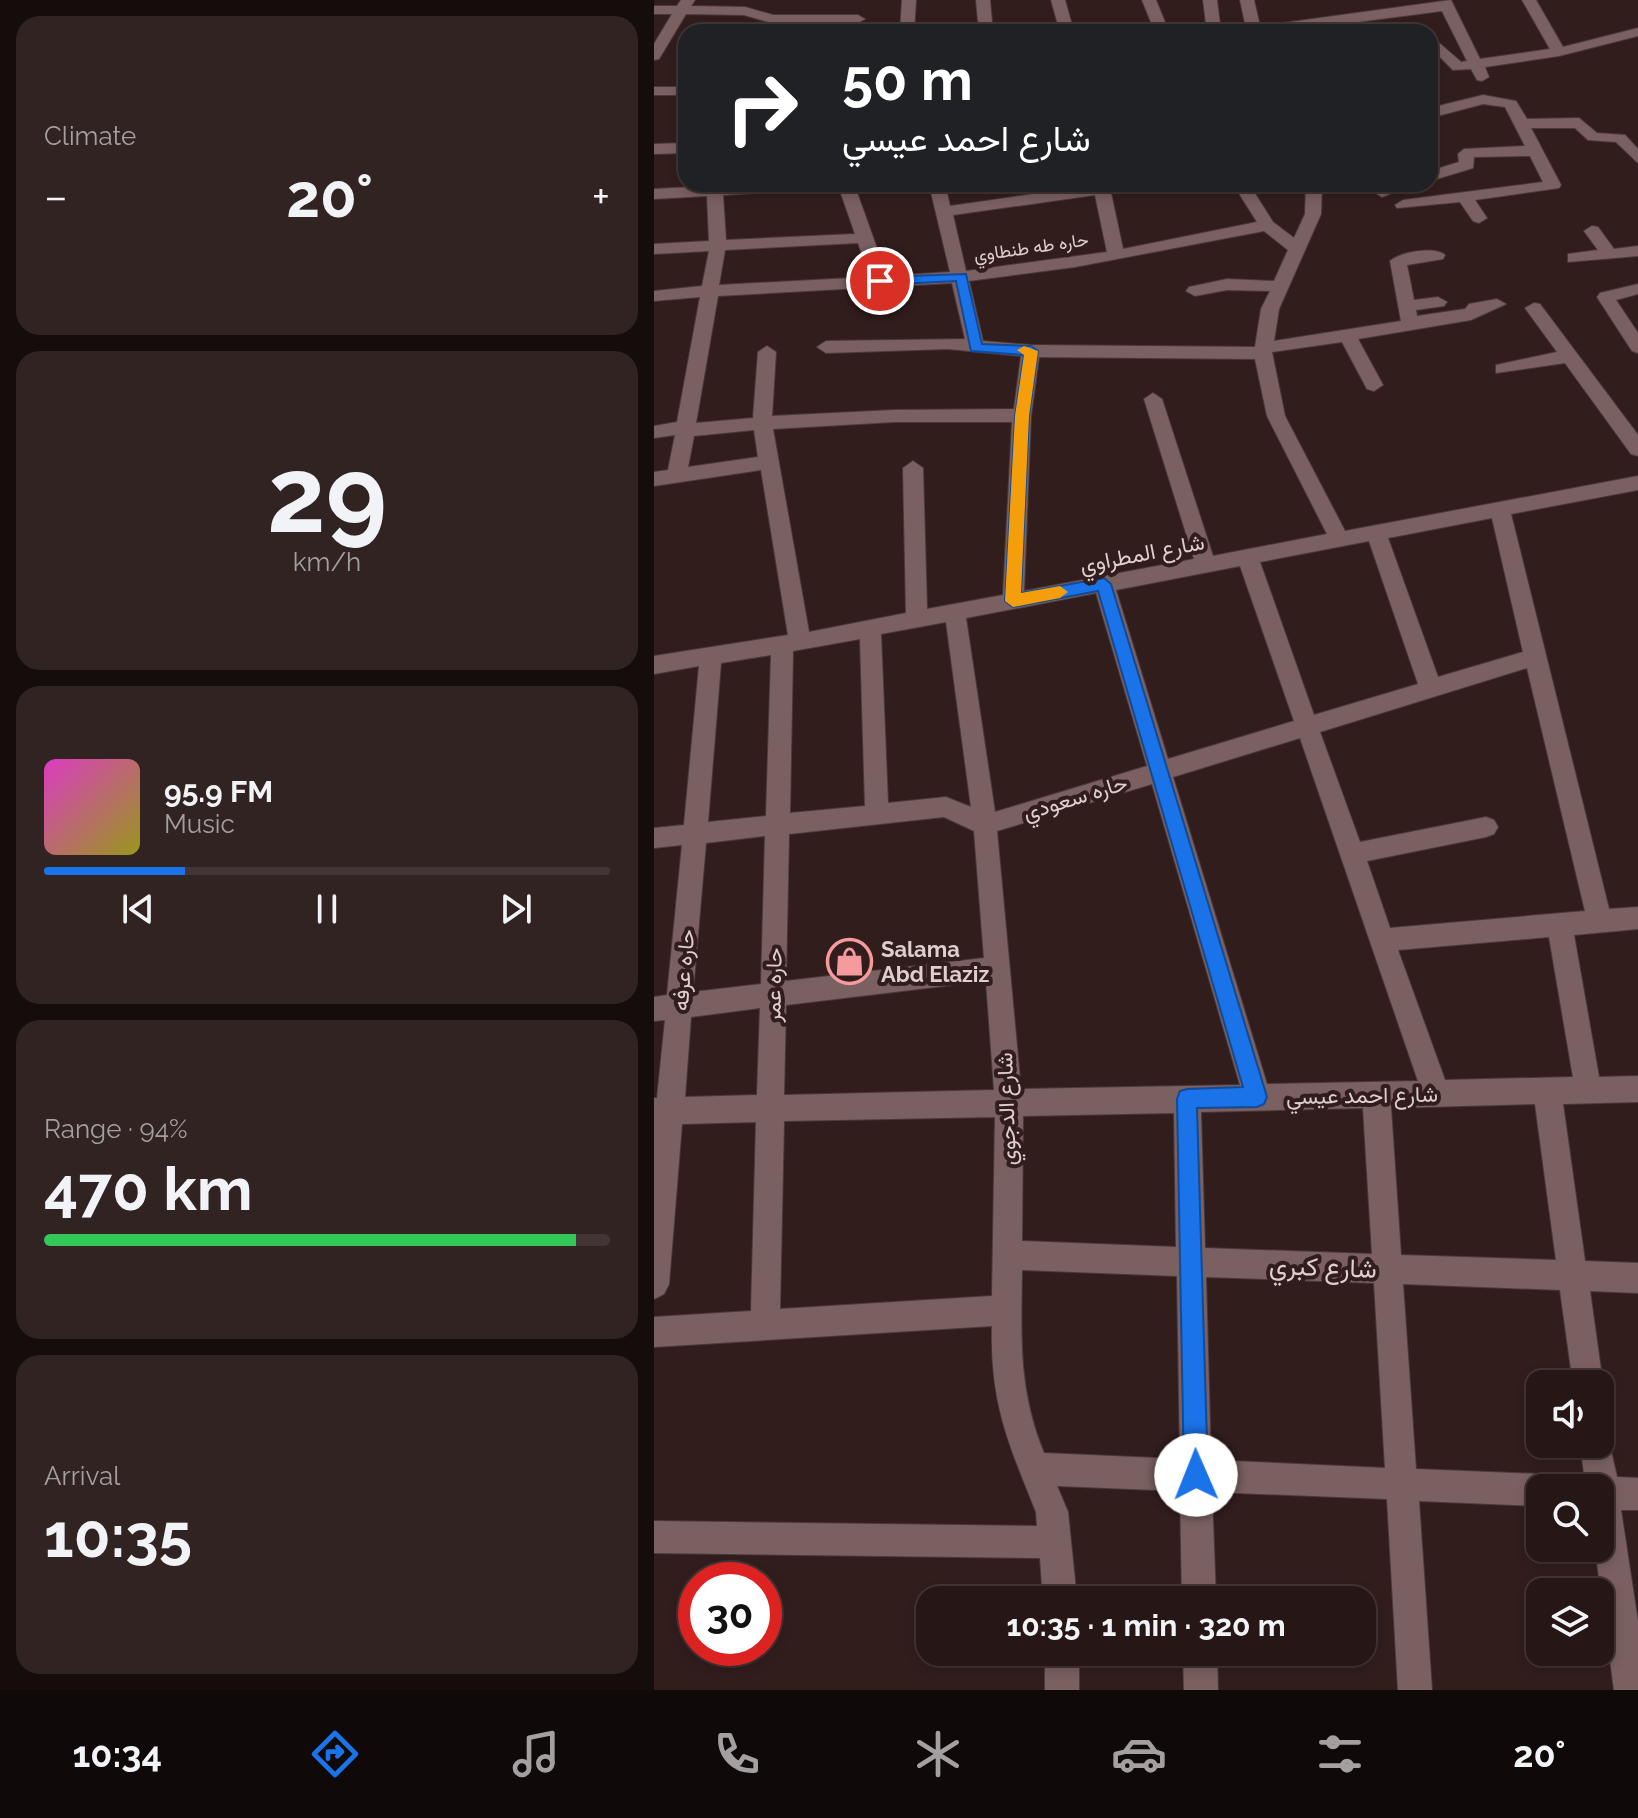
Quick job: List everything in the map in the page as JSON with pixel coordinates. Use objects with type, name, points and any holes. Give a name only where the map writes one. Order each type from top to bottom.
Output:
[{"type":"street","points":[[908,24],[909,0]]},
{"type":"street","points":[[983,0],[985,24]]},
{"type":"street","points":[[1058,0],[1065,24]]},
{"type":"street","points":[[1149,0],[1156,24]]},
{"type":"street","points":[[1210,0],[1213,24]]},
{"type":"street","points":[[1247,0],[1250,24]]},
{"type":"street","points":[[1342,0],[1344,23],[1410,16],[1446,3],[1479,65],[1488,95],[1438,111]]},
{"type":"street","points":[[1529,0],[1559,52]]},
{"type":"street","points":[[654,56],[685,6]]},
{"type":"street","points":[[654,10],[685,6],[745,11],[772,19],[858,19]]},
{"type":"street","points":[[1438,48],[1453,66],[1479,65],[1559,52],[1637,33]]},
{"type":"street","points":[[654,91],[678,91]]},
{"type":"street","points":[[1403,205],[1552,186],[1511,104],[1483,99]]},
{"type":"street","points":[[1520,124],[1579,123],[1593,137],[1620,138],[1638,158]]},
{"type":"street","points":[[654,149],[678,148]]},
{"type":"street","points":[[1438,174],[1467,165],[1466,154],[1469,152],[1534,151]]},
{"type":"street","points":[[654,194],[684,192]]},
{"type":"street","points":[[677,476],[718,245],[715,192]]},
{"type":"street","points":[[849,192],[880,281]]},
{"type":"street","points":[[940,192],[962,277],[976,348]]},
{"type":"street","points":[[946,211],[1029,192]]},
{"type":"street","points":[[1103,192],[1116,254]]},
{"type":"street","points":[[1246,192],[1267,225],[1297,249]]},
{"type":"street","points":[[1314,192],[1313,214],[1264,330],[1263,350],[1276,416],[1340,541]]},
{"type":"street","points":[[1465,197],[1479,218]]},
{"type":"street","name":"حاره طه طنطاوي","points":[[654,296],[710,290],[962,277],[1116,254],[1267,225]]},
{"type":"street","points":[[1592,231],[1609,254]]},
{"type":"street","points":[[654,249],[865,238]]},
{"type":"street","points":[[1574,258],[1638,251]]},
{"type":"street","points":[[1408,315],[1398,261],[1437,255]]},
{"type":"street","points":[[1195,291],[1222,283],[1251,282],[1280,287]]},
{"type":"street","points":[[1638,289],[1606,297],[1638,347]]},
{"type":"street","points":[[826,347],[948,343],[1031,351],[1263,350],[1347,335],[1438,302]]},
{"type":"street","points":[[1408,315],[1471,314],[1475,308],[1497,304]]},
{"type":"street","points":[[1534,308],[1638,449]]},
{"type":"street","points":[[1347,335],[1374,385]]},
{"type":"street","points":[[1013,601],[1022,416],[1031,351]]},
{"type":"street","name":"حاره عمر","points":[[765,1325],[777,824],[791,644],[762,422],[767,352]]},
{"type":"street","points":[[1502,369],[1569,356]]},
{"type":"street","points":[[1153,399],[1206,565]]},
{"type":"street","points":[[654,432],[911,413],[1022,416]]},
{"type":"street","points":[[654,479],[769,462]]},
{"type":"street","points":[[913,468],[917,619]]},
{"type":"street","name":"شارع المطراوي","points":[[654,665],[791,644],[1638,483]]},
{"type":"street","points":[[1500,511],[1599,920]]},
{"type":"street","points":[[1377,534],[1431,688]]},
{"type":"street","points":[[1248,558],[1436,1093]]},
{"type":"street","points":[[1104,584],[1257,1097]]},
{"type":"street","name":"شارع الدجوي","points":[[955,612],[985,825],[1009,1103],[1006,1374],[1017,1425],[1052,1512],[1059,1586]]},
{"type":"street","points":[[870,628],[877,813]]},
{"type":"street","name":"حاره عرفه","points":[[654,1284],[667,1007],[695,833],[711,657]]},
{"type":"street","name":"حاره سعودي","points":[[985,825],[1534,657]]},
{"type":"street","points":[[654,838],[946,807],[985,825]]},
{"type":"street","points":[[1352,854],[1486,827]]},
{"type":"street","points":[[1382,940],[1638,918]]},
{"type":"street","points":[[1559,923],[1588,1089]]},
{"type":"street","points":[[667,1007],[997,968]]},
{"type":"street","name":"شارع احمد عيسي","points":[[662,1111],[1638,1089]]},
{"type":"street","points":[[1547,1090],[1586,1370]]},
{"type":"street","points":[[1376,1094],[1415,1690]]},
{"type":"street","points":[[1187,1099],[1199,1586]]},
{"type":"street","name":"شارع كبري","points":[[1008,1255],[1638,1278]]},
{"type":"street","points":[[654,1332],[1007,1310]]},
{"type":"street","points":[[1037,1469],[1526,1489]]},
{"type":"street","points":[[1614,1493],[1638,1494]]},
{"type":"street","points":[[654,1537],[1055,1542]]},
{"type":"street","points":[[1612,1562],[1631,1690]]},
{"type":"street","points":[[1062,1666],[1062,1690]]},
{"type":"street","points":[[1200,1666],[1201,1690]]},
{"type":"slow traffic","points":[[1024,350],[1031,351],[1022,416],[1013,601],[1060,592]]},
{"type":"place","name":"Salama Abd Elaziz","points":[[850,962]]},
{"type":"route","points":[[880,281],[962,277],[976,348],[1031,351],[1022,416],[1013,601],[1104,584],[1257,1097],[1187,1099],[1196,1475]]}]
